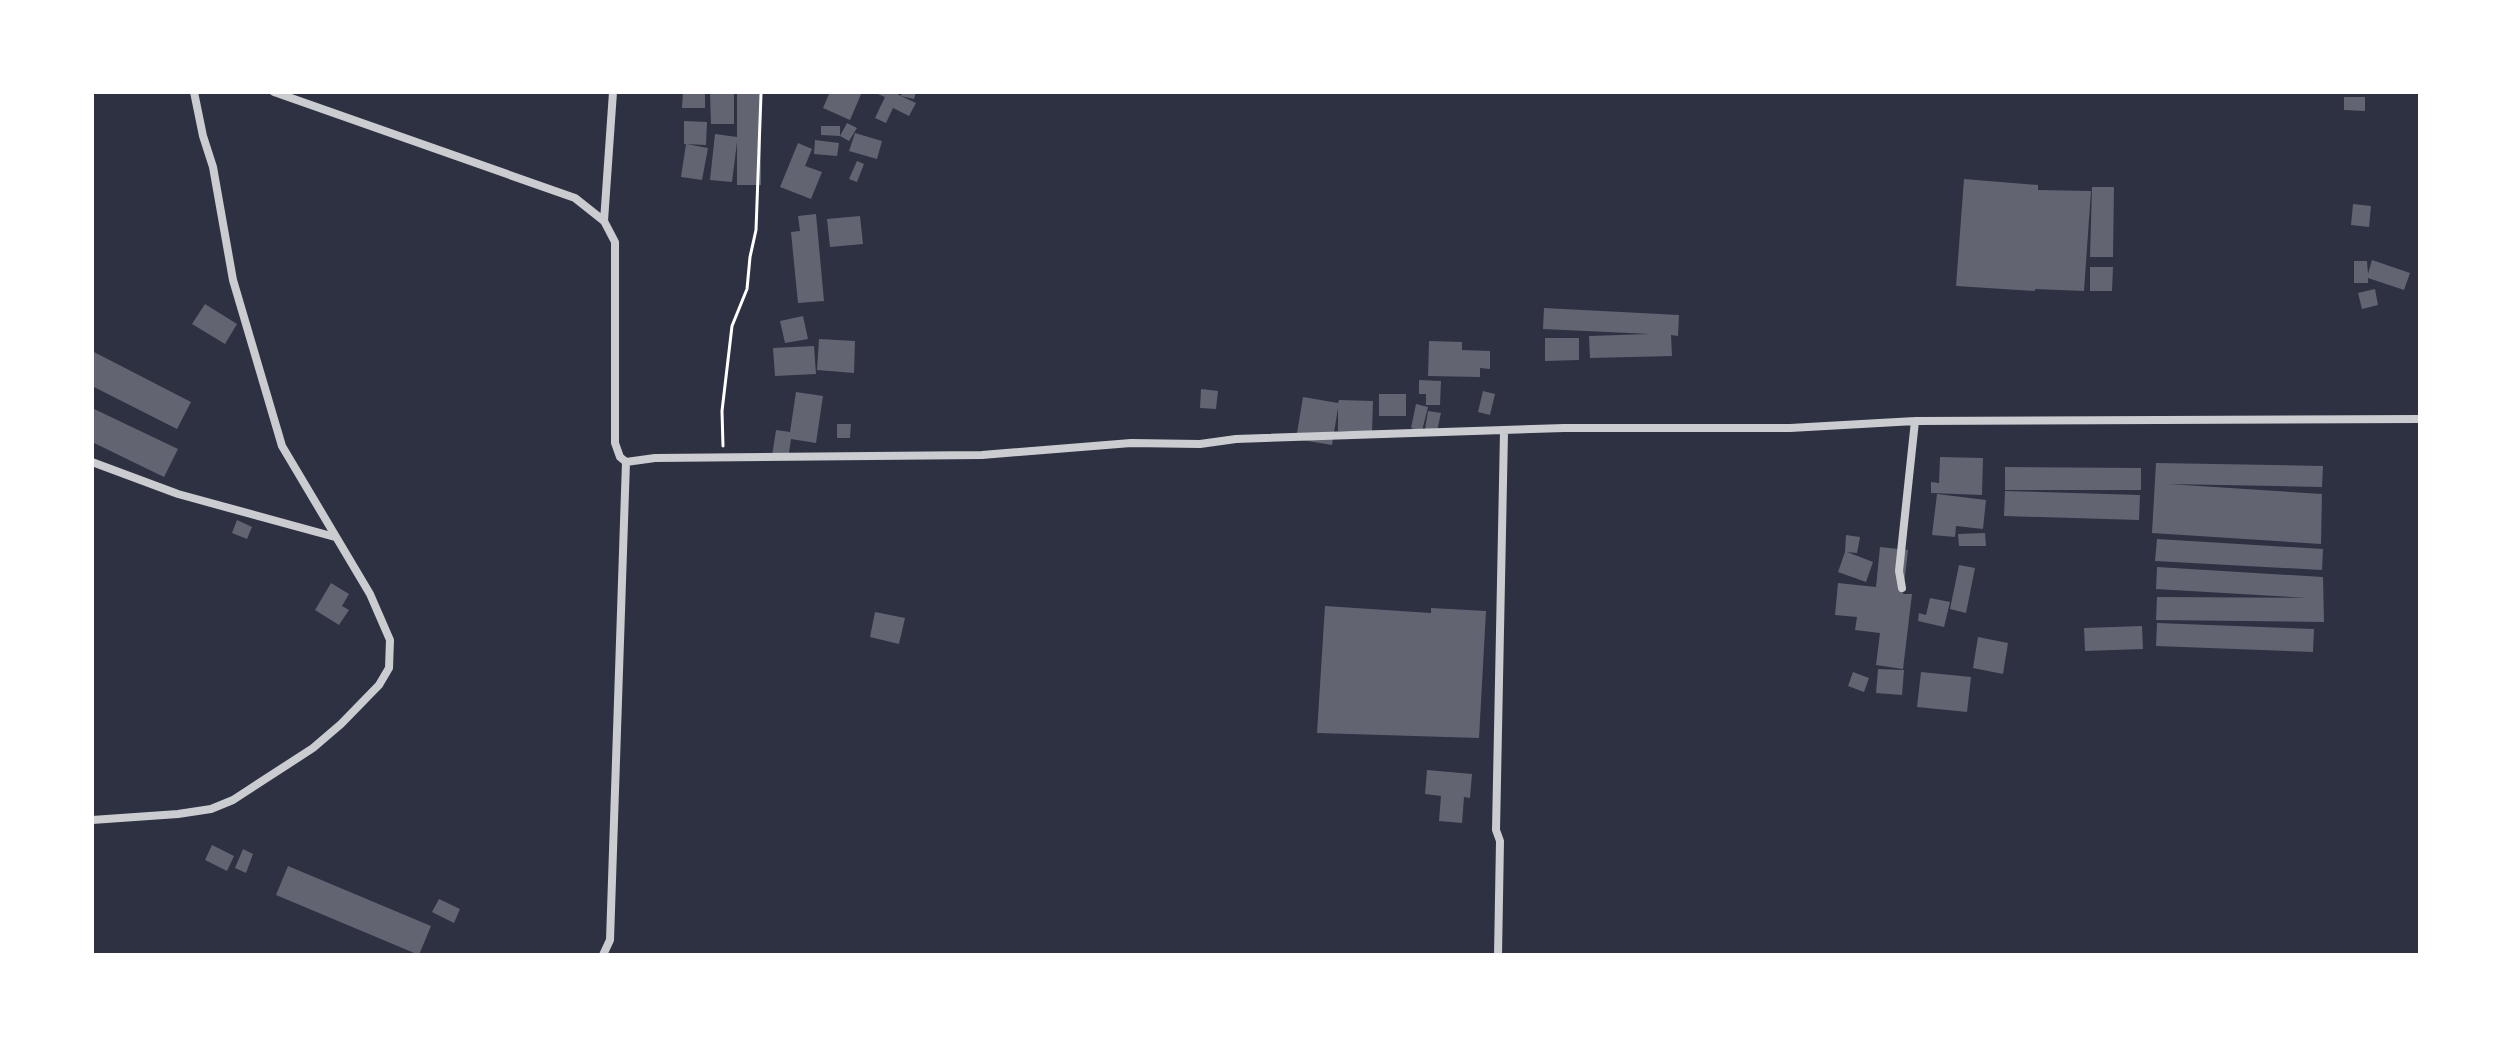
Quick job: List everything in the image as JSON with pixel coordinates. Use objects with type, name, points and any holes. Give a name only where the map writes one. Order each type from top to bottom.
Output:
[{"type":"street","points":[[92,820],[178,814],[211,809],[233,800],[313,748],[365,701],[389,668],[390,640],[360,574],[282,446],[233,280],[213,167],[194,92]]},
{"type":"street","points":[[274,92],[575,198],[604,221],[615,242],[615,443],[620,457],[626,462],[655,458],[982,455],[1131,443],[1200,444],[1236,439],[1649,427],[1790,428],[1915,421],[2420,419]]},
{"type":"street","points":[[604,221],[613,92]]},
{"type":"street","points":[[1902,588],[1899,571],[1915,421]]},
{"type":"street","points":[[1498,955],[1500,841],[1496,830],[1504,432]]},
{"type":"street","points":[[92,462],[178,494],[335,537]]},
{"type":"street","points":[[603,955],[610,940],[626,462]]},
{"type":"path","points":[[724,457],[722,411],[732,326],[747,289],[756,230],[761,94]]},
{"type":"building","points":[[683,92],[705,92],[705,108],[682,108]]},
{"type":"building","points":[[710,92],[734,92],[734,124],[711,124]]},
{"type":"building","points":[[737,92],[761,92],[761,185],[737,185],[737,142],[732,182],[710,180],[715,134],[737,137]]},
{"type":"building","points":[[830,92],[862,92],[850,120],[823,108]]},
{"type":"building","points":[[873,92],[894,92],[916,103],[909,116],[893,108],[886,123],[875,118],[885,97]]},
{"type":"building","points":[[902,92],[916,92],[914,99],[901,96]]},
{"type":"building","points":[[2344,97],[2365,97],[2365,111],[2344,110]]},
{"type":"building","points":[[684,121],[707,122],[706,145],[684,144]]},
{"type":"building","points":[[847,123],[857,128],[849,141],[840,136]]},
{"type":"building","points":[[821,126],[840,126],[840,136],[821,135]]},
{"type":"building","points":[[855,133],[882,141],[877,159],[849,151]]},
{"type":"building","points":[[815,140],[839,143],[837,156],[814,154]]},
{"type":"building","points":[[798,143],[812,149],[805,166],[822,172],[811,199],[780,187]]},
{"type":"building","points":[[686,144],[708,148],[702,180],[681,177]]},
{"type":"building","points":[[857,161],[864,164],[857,182],[849,179]]},
{"type":"building","points":[[1964,179],[2038,185],[2038,190],[2091,191],[2084,291],[1956,286]]},
{"type":"building","points":[[2092,187],[2114,187],[2113,257],[2090,257]]},
{"type":"building","points":[[2353,204],[2371,206],[2369,227],[2351,225]]},
{"type":"building","points":[[816,214],[824,301],[798,303],[791,232],[800,231],[798,216]]},
{"type":"building","points":[[860,216],[863,244],[830,247],[827,219]]},
{"type":"building","points":[[2372,260],[2410,273],[2404,290],[2368,278],[2368,283],[2354,283],[2354,261],[2367,261],[2368,274]]},
{"type":"building","points":[[2090,267],[2113,267],[2112,291],[2090,291]]},
{"type":"building","points":[[2375,289],[2378,305],[2362,309],[2358,293]]},
{"type":"building","points":[[205,304],[237,324],[225,344],[192,324]]},
{"type":"building","points":[[1544,308],[1679,315],[1678,336],[1671,335],[1672,356],[1590,358],[1589,336],[1650,334],[1543,329]]},
{"type":"building","points":[[803,316],[808,339],[785,343],[780,321]]},
{"type":"building","points":[[1545,338],[1579,338],[1579,360],[1545,361]]},
{"type":"building","points":[[819,339],[855,341],[854,373],[817,370]]},
{"type":"building","points":[[1429,341],[1462,342],[1462,350],[1490,351],[1490,369],[1480,368],[1480,377],[1428,376]]},
{"type":"building","points":[[814,346],[816,374],[775,376],[773,348]]},
{"type":"building","points":[[92,351],[191,402],[177,429],[92,386]]},
{"type":"building","points":[[1419,380],[1441,381],[1440,405],[1426,405],[1426,394],[1419,394]]},
{"type":"building","points":[[1201,389],[1218,391],[1216,409],[1200,408]]},
{"type":"building","points":[[1483,391],[1495,394],[1490,415],[1478,412]]},
{"type":"building","points":[[796,392],[823,396],[816,443],[791,439],[788,459],[772,456],[776,430],[790,432]]},
{"type":"building","points":[[1379,394],[1406,394],[1406,416],[1379,416]]},
{"type":"building","points":[[1303,397],[1338,403],[1339,400],[1373,401],[1372,432],[1338,431],[1338,408],[1332,445],[1296,439]]},
{"type":"building","points":[[1416,404],[1428,407],[1422,431],[1411,428]]},
{"type":"building","points":[[92,408],[178,449],[164,477],[92,442]]},
{"type":"building","points":[[1428,411],[1441,413],[1437,431],[1425,429]]},
{"type":"building","points":[[837,424],[851,424],[850,438],[837,438]]},
{"type":"building","points":[[1940,457],[1983,458],[1982,495],[1931,493],[1931,482],[1939,483]]},
{"type":"building","points":[[2156,463],[2323,466],[2322,487],[2168,484],[2322,494],[2321,544],[2152,533]]},
{"type":"building","points":[[2005,467],[2141,468],[2141,490],[2005,490]]},
{"type":"building","points":[[2005,491],[2140,495],[2139,520],[2004,516]]},
{"type":"building","points":[[1937,494],[1986,500],[1983,529],[1956,526],[1955,537],[1932,535]]},
{"type":"building","points":[[237,520],[252,527],[247,539],[232,533]]},
{"type":"building","points":[[1985,533],[1986,546],[1959,546],[1958,534]]},
{"type":"building","points":[[1846,535],[1860,537],[1857,553],[1847,552],[1873,562],[1866,582],[1838,572],[1845,552]]},
{"type":"building","points":[[2157,539],[2323,549],[2322,570],[2155,561]]},
{"type":"building","points":[[1880,547],[1908,550],[1903,594],[1912,594],[1903,669],[1876,665],[1880,633],[1855,630],[1857,617],[1835,615],[1838,583],[1876,587]]},
{"type":"building","points":[[1959,565],[1975,568],[1966,613],[1950,609]]},
{"type":"building","points":[[2157,567],[2323,577],[2324,622],[2156,620],[2157,597],[2308,598],[2156,589]]},
{"type":"building","points":[[331,583],[349,594],[342,606],[349,610],[339,625],[315,610]]},
{"type":"building","points":[[1930,598],[1950,602],[1944,627],[1918,621],[1919,613],[1926,615]]},
{"type":"building","points":[[1325,606],[1431,613],[1431,608],[1486,611],[1479,738],[1317,733]]},
{"type":"building","points":[[875,612],[905,618],[899,644],[870,637]]},
{"type":"building","points":[[2157,623],[2314,629],[2313,652],[2156,646]]},
{"type":"building","points":[[2142,626],[2143,649],[2085,651],[2084,628]]},
{"type":"building","points":[[1978,637],[2008,643],[2003,674],[1973,668]]},
{"type":"building","points":[[1878,669],[1904,670],[1902,695],[1876,693]]},
{"type":"building","points":[[1853,672],[1869,678],[1864,692],[1848,686]]},
{"type":"building","points":[[1921,672],[1971,677],[1967,712],[1917,707]]},
{"type":"building","points":[[1427,770],[1472,774],[1470,798],[1464,797],[1462,823],[1439,821],[1441,796],[1425,794]]},
{"type":"building","points":[[212,845],[234,856],[227,871],[205,860]]},
{"type":"building","points":[[243,849],[253,854],[246,873],[235,868]]},
{"type":"building","points":[[288,866],[431,926],[419,955],[276,895]]},
{"type":"building","points":[[439,899],[460,909],[454,923],[432,912]]}]
